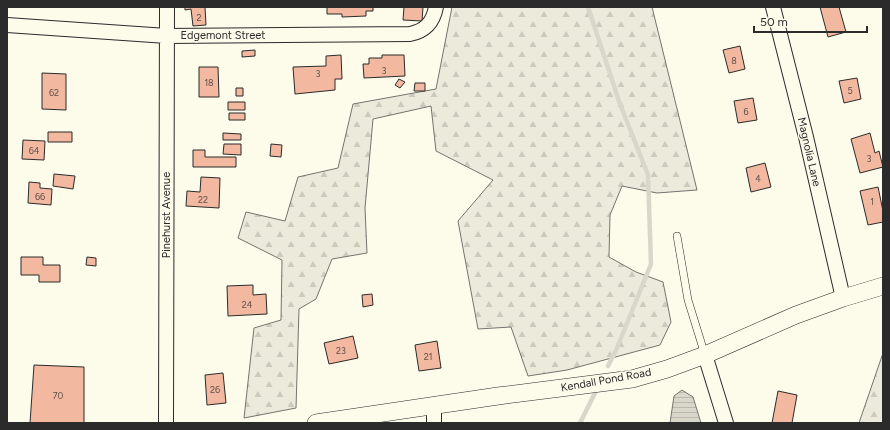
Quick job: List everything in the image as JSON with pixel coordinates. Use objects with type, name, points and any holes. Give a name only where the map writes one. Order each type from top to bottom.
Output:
[{"type":"street","name":"Pinehurst Avenue","points":[[166,423],[167,7]]},
{"type":"street","name":"Magnolia Lane","points":[[773,7],[806,137],[843,298]]},
{"type":"street","name":"Edgemont Street","points":[[7,25],[167,36],[410,34],[425,29],[434,13]]},
{"type":"street","name":"Kendall Pond Road","points":[[316,423],[632,378],[667,369],[705,355],[796,315],[843,298],[883,286]]},
{"type":"street","points":[[705,355],[726,423]]},
{"type":"street","points":[[434,406],[434,423]]},
{"type":"lane","points":[[677,236],[688,300],[705,355]]},
{"type":"green space","points":[[452,7],[652,7],[697,190],[657,193],[622,186],[610,215],[609,257],[636,272],[663,282],[671,322],[660,345],[567,370],[528,376],[511,327],[478,329],[458,221],[493,180],[436,151],[431,106],[373,119],[365,208],[367,253],[332,259],[316,299],[299,309],[296,408],[244,418],[254,328],[281,320],[282,260],[238,238],[246,212],[285,221],[298,177],[338,168],[353,104],[436,89]]},
{"type":"green space","points":[[883,353],[883,423],[859,423]]},
{"type":"shaded area","points":[[682,390],[693,397],[701,423],[670,423],[674,396]]},
{"type":"building","points":[[185,7],[205,7],[206,25],[193,26],[191,9],[185,10]]},
{"type":"building","points":[[327,7],[373,7],[373,11],[366,11],[366,16],[342,17],[342,14],[327,14]]},
{"type":"building","points":[[404,7],[423,7],[422,21],[403,20]]},
{"type":"building","points":[[820,7],[839,7],[846,32],[828,37]]},
{"type":"building","points":[[740,46],[745,69],[729,73],[723,50]]},
{"type":"building","points":[[255,50],[255,56],[242,57],[242,51]]},
{"type":"building","points":[[341,55],[342,79],[335,79],[335,90],[295,94],[293,67],[326,66],[326,56]]},
{"type":"building","points":[[382,55],[404,55],[405,76],[364,78],[363,64],[369,64],[369,58],[382,58]]},
{"type":"building","points":[[199,67],[218,67],[219,97],[199,97]]},
{"type":"building","points":[[42,73],[66,74],[66,110],[42,109]]},
{"type":"building","points":[[857,78],[861,99],[844,103],[839,81]]},
{"type":"building","points":[[399,79],[405,82],[400,88],[395,85]]},
{"type":"building","points":[[415,83],[425,83],[425,91],[414,91]]},
{"type":"building","points":[[236,88],[243,88],[243,96],[236,96]]},
{"type":"building","points":[[753,98],[757,120],[738,123],[734,101]]},
{"type":"building","points":[[228,102],[245,102],[245,110],[228,110]]},
{"type":"building","points":[[229,113],[245,113],[245,120],[229,120]]},
{"type":"building","points":[[48,132],[72,132],[72,142],[48,142]]},
{"type":"building","points":[[223,133],[241,134],[241,140],[223,140]]},
{"type":"building","points":[[870,133],[875,153],[879,151],[883,167],[860,173],[851,139]]},
{"type":"building","points":[[23,140],[45,141],[44,160],[22,159]]},
{"type":"building","points":[[224,144],[241,144],[241,155],[223,154]]},
{"type":"building","points":[[271,144],[282,145],[281,157],[270,156]]},
{"type":"building","points":[[193,150],[205,150],[205,157],[236,157],[236,167],[193,167]]},
{"type":"building","points":[[765,163],[771,187],[751,192],[746,168]]},
{"type":"building","points":[[54,174],[75,176],[73,189],[53,186]]},
{"type":"building","points":[[201,177],[220,178],[219,208],[186,206],[187,191],[200,192]]},
{"type":"building","points":[[29,182],[40,183],[40,188],[52,189],[51,205],[28,203]]},
{"type":"building","points":[[878,187],[883,211],[883,222],[868,225],[860,191]]},
{"type":"building","points":[[21,257],[43,257],[43,265],[60,265],[60,282],[39,282],[39,275],[21,275]]},
{"type":"building","points":[[87,257],[96,258],[96,266],[86,265]]},
{"type":"building","points":[[253,285],[253,295],[266,294],[267,314],[228,316],[227,286]]},
{"type":"building","points":[[372,294],[373,305],[363,307],[362,295]]},
{"type":"building","points":[[353,336],[358,358],[329,364],[324,343]]},
{"type":"building","points":[[437,341],[441,368],[419,371],[415,345]]},
{"type":"building","points":[[34,365],[84,367],[84,423],[30,423]]},
{"type":"building","points":[[223,373],[226,403],[207,405],[205,375]]},
{"type":"building","points":[[778,391],[797,395],[792,423],[772,423]]},
{"type":"waterway","points":[[588,7],[620,104],[648,175],[651,264],[617,348],[608,366]]},
{"type":"waterway","points":[[580,423],[595,393]]}]
